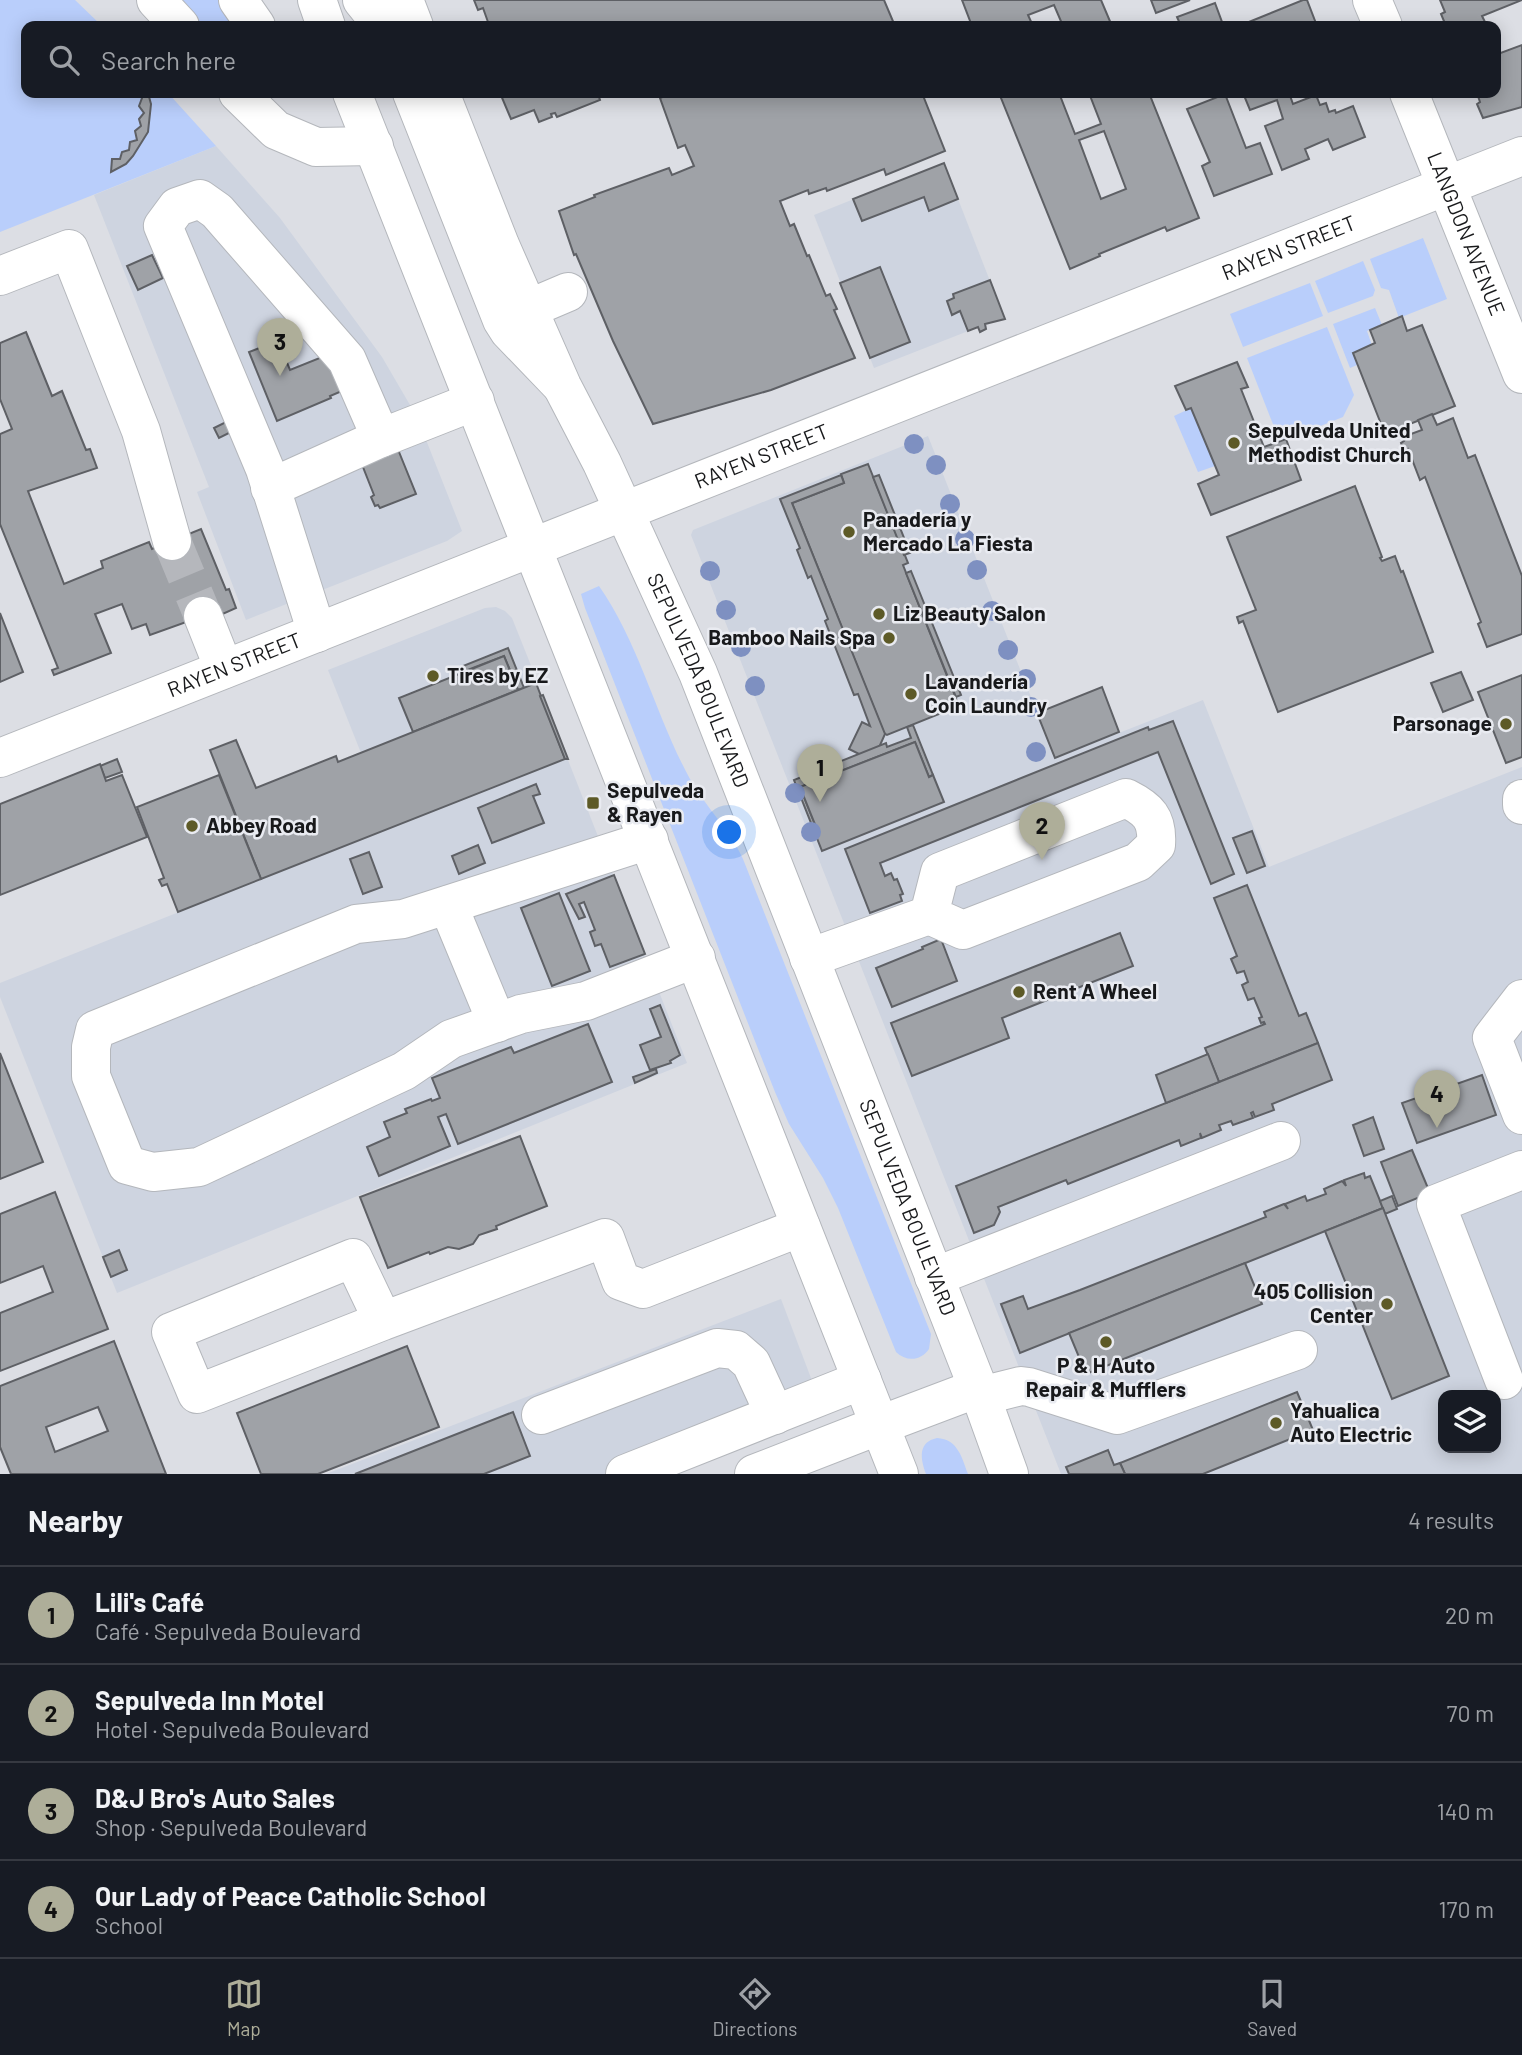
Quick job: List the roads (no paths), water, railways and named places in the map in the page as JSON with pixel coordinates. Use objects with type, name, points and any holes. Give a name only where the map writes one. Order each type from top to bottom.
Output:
[{"type":"main road","points":[[156,0],[175,21]]},
{"type":"main road","points":[[238,0],[253,21]]},
{"type":"main road","points":[[317,0],[324,21]]},
{"type":"main road","points":[[362,0],[379,21]]},
{"type":"main road","points":[[404,0],[412,21]]},
{"type":"main road","points":[[1372,0],[1381,21]]},
{"type":"main road","points":[[243,98],[276,130],[316,147],[374,146]]},
{"type":"main road","points":[[354,98],[899,1474]]},
{"type":"main road","points":[[414,98],[502,320],[509,331],[562,386]]},
{"type":"main road","name":"SEPULVEDA BOULEVARD","points":[[442,98],[500,245],[562,386],[625,512],[698,673],[1009,1474]]},
{"type":"main road","name":"LANGDON AVENUE","points":[[1411,98],[1522,374]]},
{"type":"main road","name":"RAYEN STREET","points":[[0,758],[1522,156]]},
{"type":"main road","points":[[317,633],[265,469],[163,226],[177,207],[200,199],[217,211],[347,360],[381,438]]},
{"type":"main road","points":[[0,276],[69,249],[141,431],[173,541]]},
{"type":"main road","points":[[528,309],[568,292]]},
{"type":"main road","points":[[270,488],[381,438],[475,401]]},
{"type":"main road","points":[[203,616],[224,670]]},
{"type":"main road","points":[[809,958],[929,915],[963,930],[1138,862],[1156,845],[1157,829],[1145,808],[1126,798],[940,872],[929,915]]},
{"type":"main road","points":[[1522,799],[1522,805]]},
{"type":"main road","points":[[649,840],[404,919],[355,925],[95,1030],[91,1047],[91,1076],[127,1165],[153,1172],[199,1167],[404,1071],[451,1039],[521,1014],[586,1001],[696,958]]},
{"type":"main road","points":[[448,905],[497,1023]]},
{"type":"main road","points":[[1522,999],[1492,1038],[1522,1115]]},
{"type":"main road","points":[[934,1277],[1281,1141]]},
{"type":"main road","points":[[1503,1380],[1436,1205],[1522,1170]]},
{"type":"main road","points":[[383,1321],[353,1258],[171,1332],[197,1394],[605,1238],[621,1281],[643,1289],[802,1227]]},
{"type":"main road","points":[[541,1415],[717,1348],[736,1350],[751,1363],[775,1415]]},
{"type":"main road","points":[[754,1474],[880,1425],[979,1392],[1029,1387],[1117,1415],[1298,1350]]},
{"type":"main road","points":[[625,1474],[862,1380]]},
{"type":"tunnel","points":[[172,541],[203,616]]},
{"type":"place","name":"D&J Bro's Auto Sales","points":[[280,376]]},
{"type":"place","name":"Sepulveda United Methodist Church","points":[[1234,443]]},
{"type":"place","name":"Panadería y Mercado La Fiesta","points":[[849,532]]},
{"type":"place","name":"Liz Beauty Salon","points":[[879,614]]},
{"type":"place","name":"Bamboo Nails Spa","points":[[889,638]]},
{"type":"place","name":"Tires by EZ","points":[[433,676]]},
{"type":"place","name":"Lavandería Coin Laundry","points":[[911,694]]},
{"type":"place","name":"Parsonage","points":[[1506,724]]},
{"type":"place","name":"Lili's Café","points":[[820,802]]},
{"type":"place","name":"Sepulveda & Rayen","points":[[593,803]]},
{"type":"place","name":"Abbey Road","points":[[192,826]]},
{"type":"place","name":"Sepulveda Inn Motel","points":[[1042,860]]},
{"type":"place","name":"Rent A Wheel","points":[[1019,992]]},
{"type":"place","name":"Our Lady of Peace Catholic School","points":[[1437,1128]]},
{"type":"place","name":"405 Collision Center","points":[[1387,1304]]},
{"type":"place","name":"P & H Auto Repair & Mufflers","points":[[1106,1342]]},
{"type":"place","name":"Yahualica Auto Electric","points":[[1276,1423]]}]
